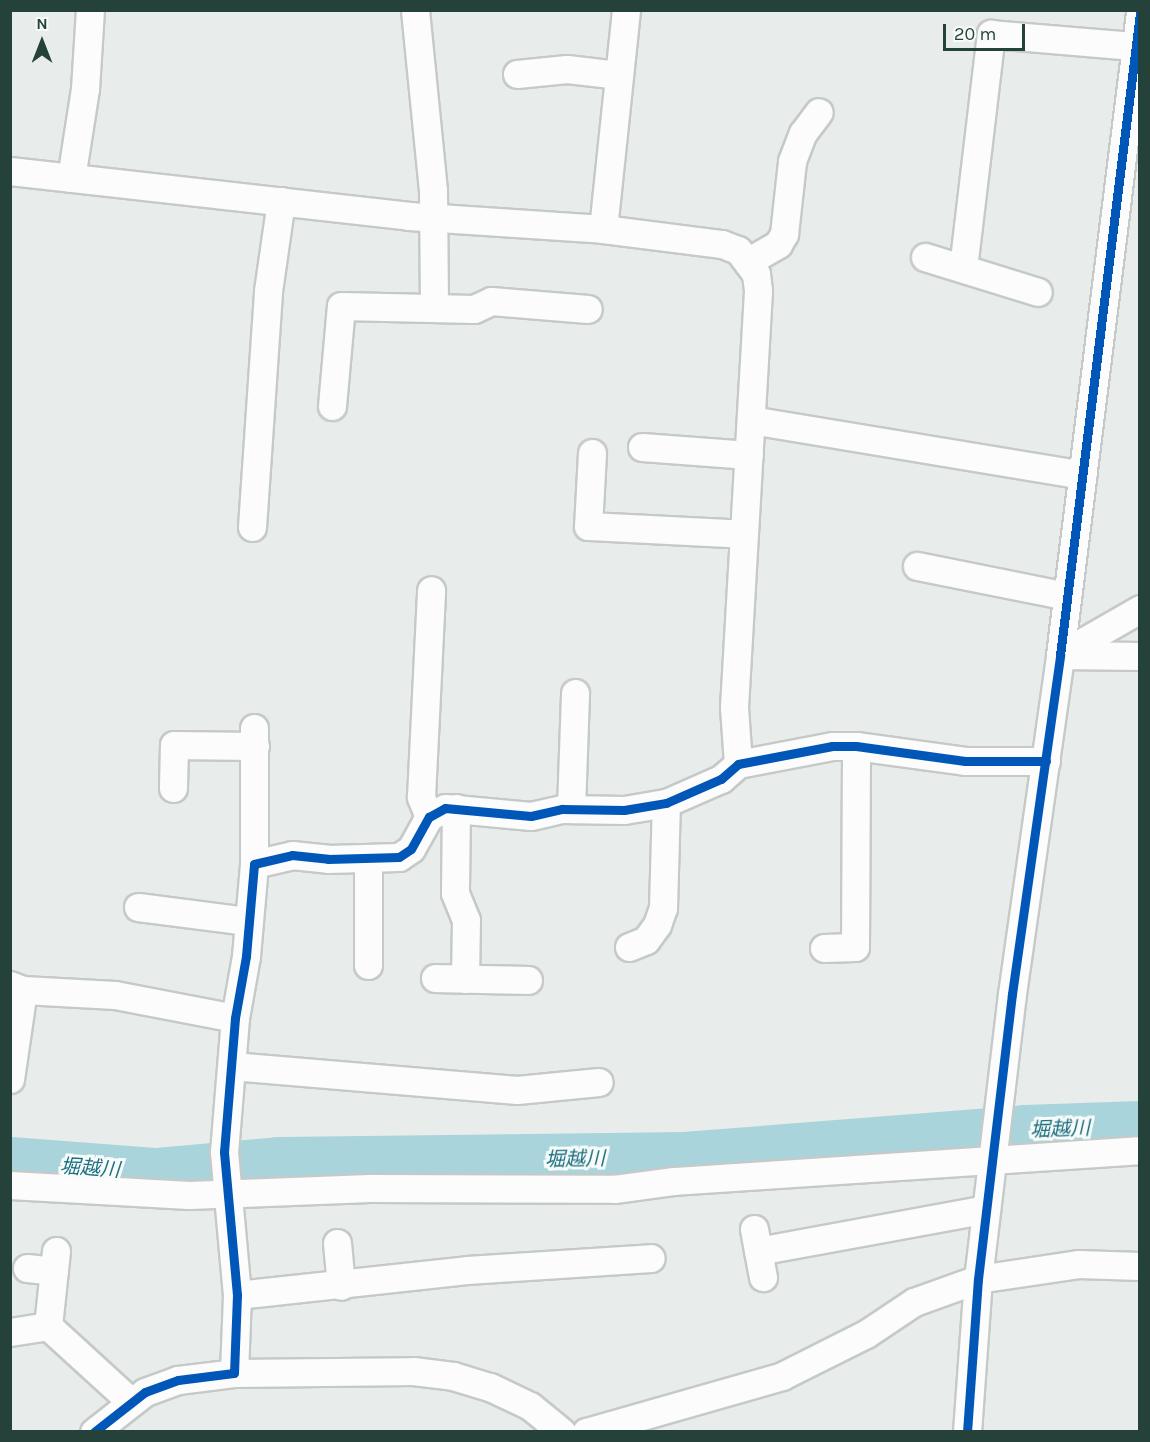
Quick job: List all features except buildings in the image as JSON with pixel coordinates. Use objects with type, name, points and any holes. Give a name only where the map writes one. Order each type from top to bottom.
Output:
[{"type":"street","points":[[71,178],[85,89],[90,10]]},
{"type":"street","points":[[415,10],[434,218],[434,308]]},
{"type":"street","points":[[603,229],[626,10]]},
{"type":"street","points":[[967,1431],[978,1279],[986,1209],[1082,475],[1131,152],[1135,46],[1140,13]]},
{"type":"street","points":[[963,268],[991,34],[1135,46]]},
{"type":"street","points":[[517,74],[567,69],[618,75]]},
{"type":"street","points":[[749,261],[778,244],[784,234],[792,161],[803,133],[819,112]]},
{"type":"street","points":[[10,171],[434,218],[603,229],[722,244],[738,250],[749,261],[756,274],[758,291],[735,707],[738,764]]},
{"type":"street","points":[[252,527],[268,291],[281,201]]},
{"type":"street","points":[[926,257],[1038,292]]},
{"type":"street","points":[[333,406],[341,306],[474,309],[491,301],[588,309]]},
{"type":"street","points":[[751,420],[1082,475]]},
{"type":"street","points":[[642,447],[749,455]]},
{"type":"street","points":[[592,453],[588,526],[744,534]]},
{"type":"street","points":[[917,566],[949,561],[1067,596]]},
{"type":"street","points":[[429,817],[422,797],[431,590]]},
{"type":"street","points":[[1060,655],[1140,609]]},
{"type":"street","points":[[1060,655],[1140,656]]},
{"type":"street","points":[[571,809],[575,693]]},
{"type":"street","points":[[173,788],[174,745],[255,737],[254,864],[235,1018],[224,1152],[225,1190],[237,1295],[234,1373]]},
{"type":"street","points":[[254,864],[292,855],[368,860],[399,857],[411,849],[429,817],[445,808],[531,816],[571,809],[624,810],[666,803],[712,783],[738,764],[832,746],[856,746],[965,761],[1046,761]]},
{"type":"street","points":[[824,948],[855,946],[856,746]]},
{"type":"street","points":[[629,947],[646,940],[657,925],[663,908],[666,803]]},
{"type":"street","points":[[456,808],[455,892],[466,920],[465,979]]},
{"type":"street","points":[[368,860],[368,965]]},
{"type":"street","points":[[138,907],[248,921]]},
{"type":"street","points":[[435,978],[528,980]]},
{"type":"street","points":[[10,1079],[17,987],[115,995],[235,1018]]},
{"type":"street","points":[[232,1066],[419,1073],[517,1090],[599,1082]]},
{"type":"street","points":[[10,1185],[225,1190],[614,1189],[686,1180],[993,1157],[1140,1150]]},
{"type":"street","points":[[758,1252],[986,1209]]},
{"type":"street","points":[[337,1243],[341,1286]]},
{"type":"street","points":[[237,1295],[341,1286],[467,1270],[651,1258]]},
{"type":"street","points":[[27,1268],[55,1261],[48,1326]]},
{"type":"street","points":[[586,1431],[782,1376],[866,1335],[914,1302],[978,1279],[1078,1264],[1140,1266]]},
{"type":"street","points":[[10,1332],[48,1326]]},
{"type":"street","points":[[48,1326],[130,1401]]},
{"type":"street","points":[[94,1431],[130,1401],[178,1380],[234,1373],[413,1371],[453,1376],[490,1387],[530,1406],[562,1431]]},
{"type":"waterway","name":"堀越川","points":[[10,1162],[158,1173],[279,1162],[685,1157],[1025,1130],[1140,1126]]},
{"type":"cycle path","points":[[967,1432],[978,1279],[1012,994],[1060,655],[1140,13]]},
{"type":"cycle path","points":[[94,1432],[145,1392],[178,1380],[234,1373],[237,1295],[224,1152],[235,1018],[246,956],[254,864],[292,855],[328,859],[399,857],[411,849],[429,817],[445,808],[531,816],[562,809],[624,810],[666,803],[721,779],[738,764],[832,746],[856,746],[965,761],[1046,761]]}]
